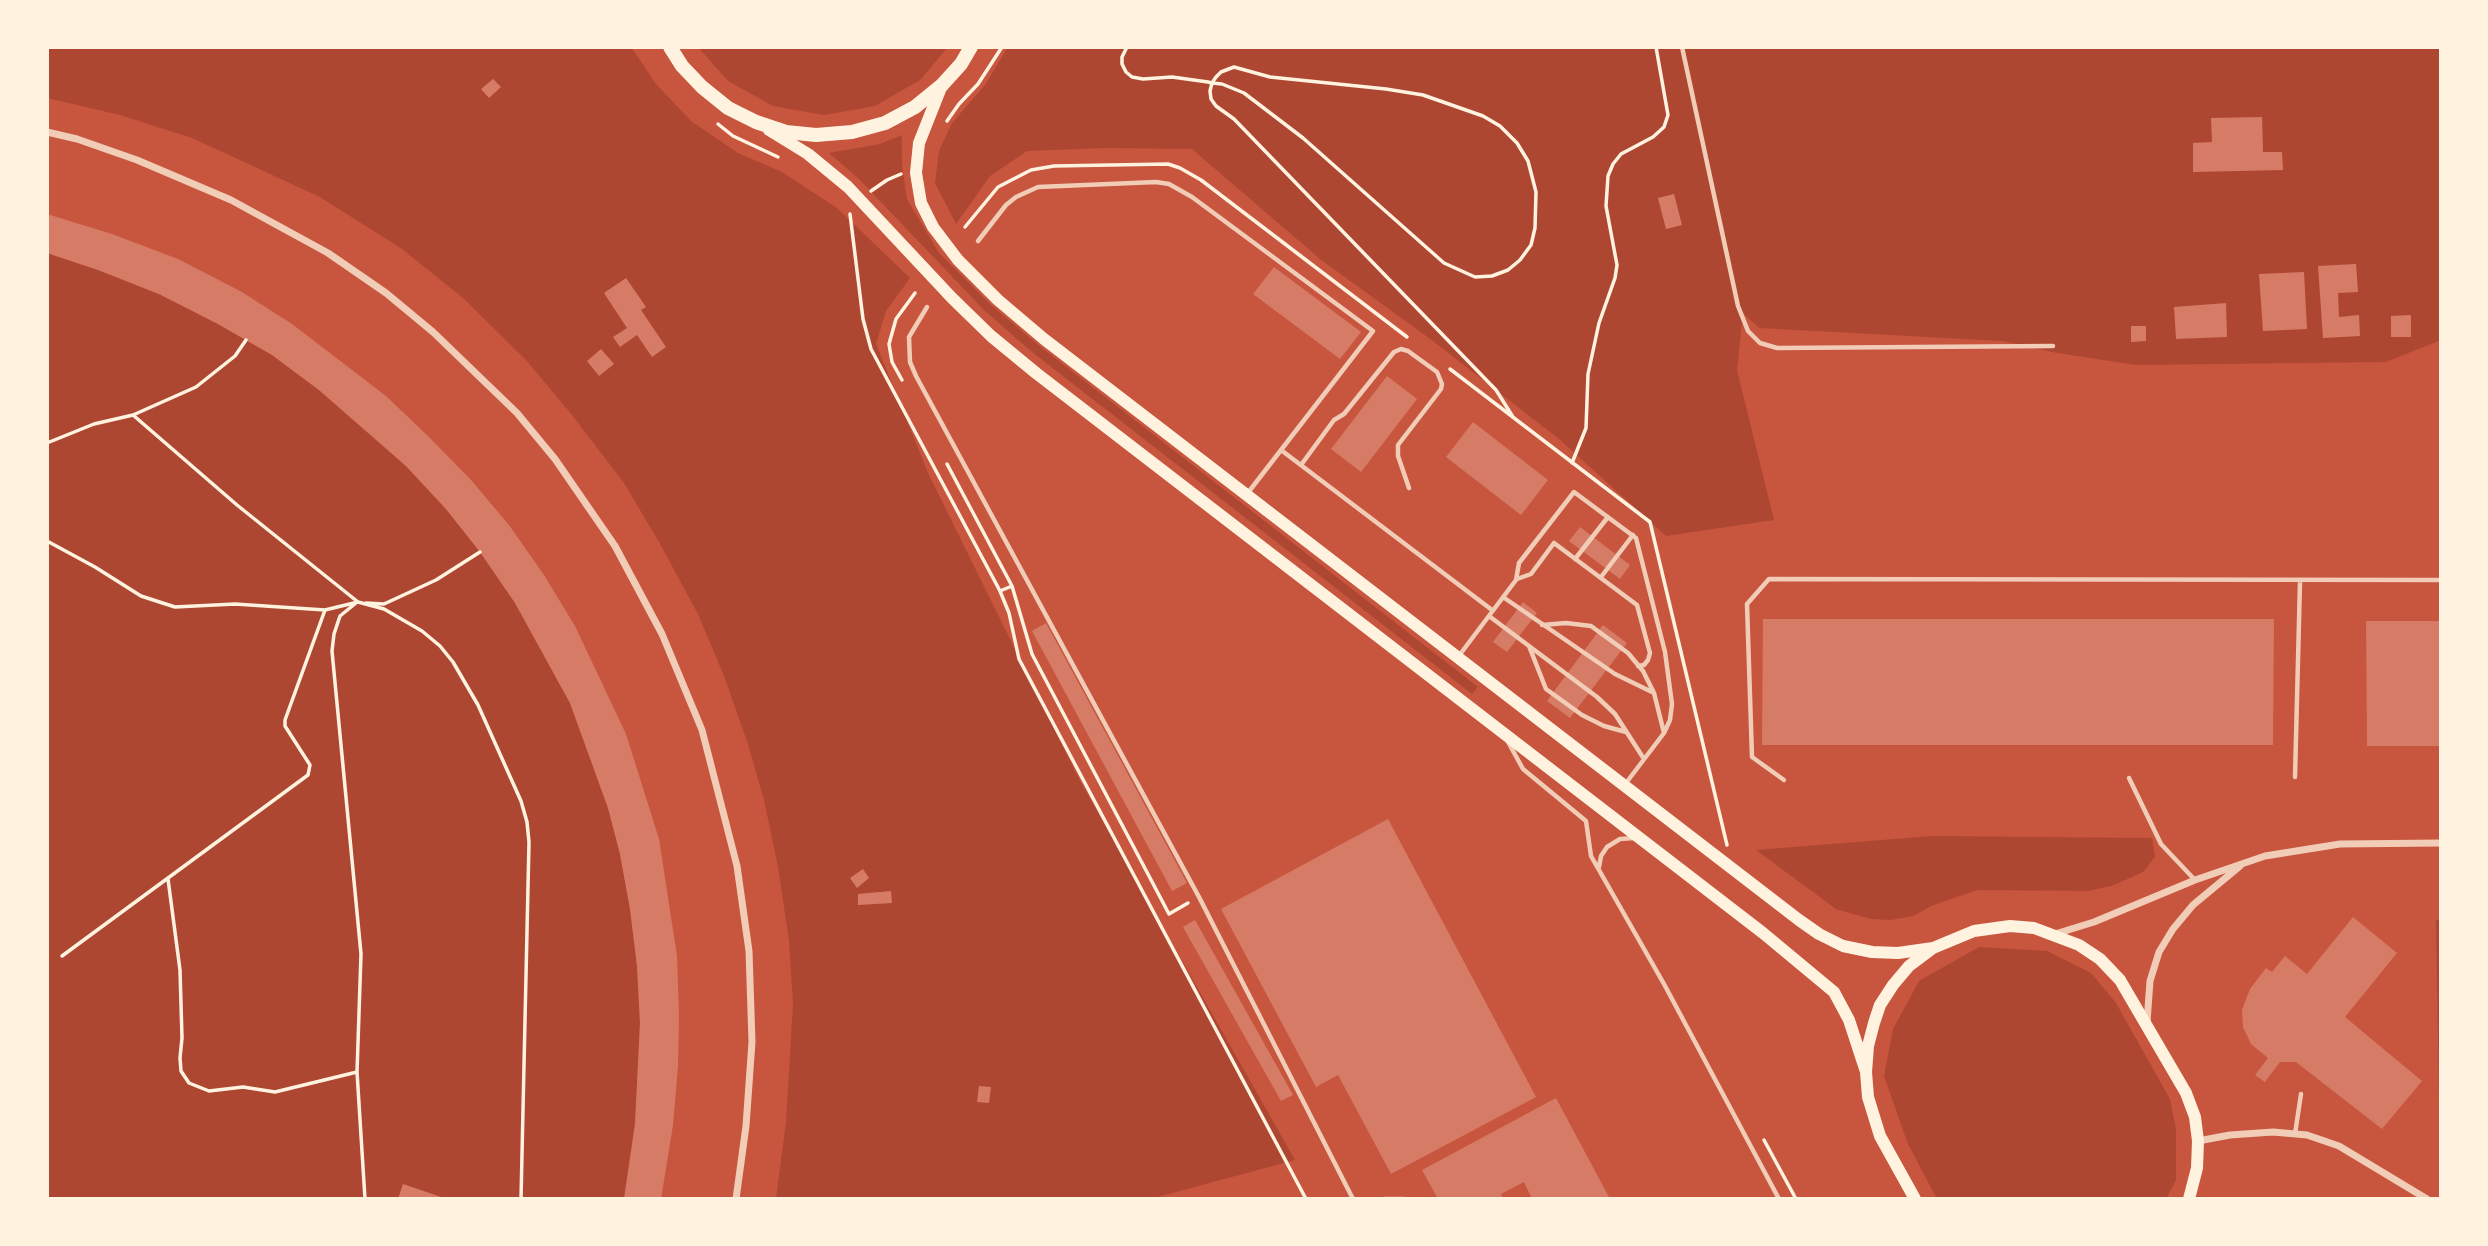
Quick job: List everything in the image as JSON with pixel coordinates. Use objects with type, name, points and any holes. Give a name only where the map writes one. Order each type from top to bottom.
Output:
[{"type":"main road","points":[[670,47],[682,66],[702,88],[728,108],[807,154],[848,187],[952,298],[991,336],[1036,373],[1763,933],[1834,992],[1846,1013],[1866,1072]]},
{"type":"main road","points":[[756,122],[786,132],[817,135],[852,132],[885,123],[915,107],[942,86],[961,64],[971,47]]},
{"type":"main road","points":[[942,86],[919,143],[915,173],[921,202],[933,228],[958,260],[1020,318],[1819,934],[1843,946],[1872,952],[1898,953],[1933,948]]},
{"type":"main road","points":[[1915,1199],[1880,1136],[1868,1097],[1868,1046],[1880,1005],[1909,966],[1933,948],[1974,931],[1997,926],[2034,928],[2055,934],[2100,959],[2120,980],[2186,1093],[2194,1117],[2197,1168],[2189,1199]]},
{"type":"street","points":[[47,132],[78,139],[137,160],[231,200],[328,253],[386,293],[433,331],[516,413],[555,459],[596,516],[642,595],[685,685],[716,777],[737,866],[749,951],[752,1042],[746,1126],[736,1199]]},
{"type":"street","points":[[2055,934],[2094,922],[2246,861],[2290,850],[2340,844],[2441,843]]},
{"type":"street","points":[[2147,1023],[2150,981],[2159,952],[2173,929],[2193,905],[2246,861]]},
{"type":"street","points":[[2197,1142],[2230,1135],[2273,1132],[2307,1135],[2339,1146],[2427,1199]]},
{"type":"lane","points":[[1682,47],[1738,306],[1748,331],[1760,343],[1777,348],[2053,346]]},
{"type":"lane","points":[[978,241],[1006,205],[1038,187],[1156,182],[1169,184],[1181,189],[1373,331],[1247,495]]},
{"type":"lane","points":[[927,307],[909,337],[909,362],[1199,897],[1353,1199]]},
{"type":"lane","points":[[1301,465],[1334,420],[1344,414],[1394,352],[1401,349],[1437,372],[1442,384],[1441,390],[1398,445],[1398,456],[1409,488]]},
{"type":"lane","points":[[1281,450],[1597,697],[1615,714],[1644,759]]},
{"type":"lane","points":[[1457,657],[1516,580],[1519,563],[1574,492],[1636,537],[1670,676],[1672,704],[1670,720],[1664,733],[1624,786]]},
{"type":"lane","points":[[1575,559],[1608,517]]},
{"type":"lane","points":[[1601,577],[1633,535]]},
{"type":"lane","points":[[1516,580],[1531,574],[1554,543],[1637,605],[1650,653],[1644,665],[1638,666]]},
{"type":"lane","points":[[1784,780],[1752,757],[1747,604],[1769,579],[2300,582],[2441,580]]},
{"type":"lane","points":[[2295,777],[2300,582]]},
{"type":"lane","points":[[1503,597],[1615,674],[1654,693]]},
{"type":"lane","points":[[1542,625],[1566,623],[1591,626],[1629,653],[1654,693],[1664,733]]},
{"type":"lane","points":[[1528,645],[1546,689],[1582,715],[1604,726],[1628,732]]},
{"type":"lane","points":[[1503,734],[1523,769],[1586,821],[1591,856],[1779,1199]]},
{"type":"lane","points":[[2129,778],[2161,844],[2195,880]]},
{"type":"lane","points":[[1599,867],[1601,856],[1607,847],[1619,839],[1638,838]]},
{"type":"lane","points":[[2295,1134],[2301,1094]]},
{"type":"lane","points":[[1385,1199],[1403,1199]]},
{"type":"path","points":[[1127,47],[1122,64],[1132,77],[1172,77],[1212,83],[1233,87],[1264,107],[1303,138],[1444,263],[1475,277],[1492,276],[1508,270],[1520,261],[1531,245],[1537,212],[1536,192],[1528,161],[1517,143],[1500,126],[1483,116],[1423,95],[1386,89],[1269,77],[1234,67],[1221,72],[1212,83],[1211,99],[1216,106],[1234,119],[1496,390],[1513,417]]},
{"type":"path","points":[[1573,463],[1586,428],[1588,374],[1599,323],[1617,265],[1606,206],[1608,176],[1622,153],[1653,137],[1664,127],[1668,115],[1656,47]]},
{"type":"path","points":[[849,206],[863,318],[872,349],[1000,591],[1009,613],[1019,659],[1306,1199]]},
{"type":"path","points":[[47,443],[94,424],[133,415],[196,387],[235,356],[246,340]]},
{"type":"path","points":[[133,415],[237,505],[358,602],[396,615],[440,646],[453,662],[478,705],[521,801],[527,822],[529,856],[522,1199]]},
{"type":"path","points":[[1650,522],[1733,870]]},
{"type":"path","points":[[47,541],[141,596],[175,607],[235,604],[326,610],[358,602],[384,604],[436,580],[480,552]]},
{"type":"path","points":[[1012,586],[1032,654],[1169,914],[1199,897]]},
{"type":"path","points":[[358,602],[341,616],[334,634],[332,651],[361,954],[357,1072],[365,1199]]},
{"type":"path","points":[[62,956],[308,775],[310,765],[285,726],[285,720],[326,610]]},
{"type":"path","points":[[168,879],[180,970],[181,1071],[189,1083],[209,1091],[243,1087],[275,1091],[357,1072]]},
{"type":"shaded area","points":[[47,47],[631,47],[656,84],[691,121],[738,153],[782,172],[837,208],[910,278],[886,311],[876,344],[929,475],[1079,779],[1295,1160],[1150,1199],[776,1199],[786,1122],[793,1004],[789,941],[764,800],[724,676],[698,614],[624,483],[526,360],[463,298],[402,249],[320,197],[192,138],[120,115],[47,98]]},
{"type":"shaded area","points":[[698,47],[948,47],[920,80],[875,106],[824,115],[773,106],[728,81]]},
{"type":"shaded area","points":[[1008,47],[2441,47],[2441,340],[2386,362],[2135,365],[2003,341],[1759,328],[1743,313],[1737,370],[1774,520],[1666,536],[1559,439],[1433,341],[1320,259],[1192,149],[1027,151],[990,176],[956,224],[935,183],[939,151],[952,123],[985,85]]},
{"type":"shaded area","points":[[902,135],[902,165],[907,199],[939,253],[990,304],[1037,344],[1478,687],[1472,694],[1032,352],[984,310],[859,179],[829,153],[880,144]]},
{"type":"shaded area","points":[[47,253],[159,294],[272,355],[319,390],[406,466],[446,509],[515,603],[570,703],[608,808],[620,854],[637,966],[640,1023],[635,1124],[624,1199],[47,1199]]},
{"type":"shaded area","points":[[1932,836],[2152,838],[2155,857],[2143,872],[2114,885],[2089,891],[1977,890],[1931,906],[1913,916],[1891,920],[1871,919],[1836,909],[1756,850]]},
{"type":"shaded area","points":[[2436,920],[2441,920],[2441,1156],[2440,1156]]},
{"type":"shaded area","points":[[1979,947],[2047,951],[2091,973],[2116,1003],[2170,1099],[2176,1129],[2176,1180],[2166,1199],[1937,1199],[1908,1144],[1884,1076],[1893,1029],[1919,981]]},
{"type":"building","points":[[493,79],[501,87],[489,98],[481,89]]},
{"type":"building","points":[[2262,117],[2263,152],[2282,152],[2283,170],[2193,172],[2193,143],[2212,142],[2211,118]]},
{"type":"building","points":[[1674,194],[1682,225],[1666,229],[1658,198]]},
{"type":"building","points":[[47,214],[112,234],[178,259],[242,292],[292,324],[386,396],[429,437],[471,480],[509,525],[544,575],[575,626],[626,734],[659,839],[677,956],[679,1016],[673,1125],[661,1199],[624,1199],[635,1124],[640,1023],[637,966],[620,854],[608,808],[570,703],[515,603],[446,509],[406,466],[319,390],[272,355],[159,294],[47,253]]},
{"type":"building","points":[[2356,264],[2358,292],[2338,293],[2339,317],[2359,315],[2360,336],[2323,338],[2318,266]]},
{"type":"building","points":[[1274,267],[1361,332],[1340,359],[1253,294]]},
{"type":"building","points":[[2304,272],[2307,329],[2263,331],[2259,274]]},
{"type":"building","points":[[626,278],[646,307],[641,310],[666,347],[652,357],[637,335],[620,347],[613,337],[627,328],[604,293]]},
{"type":"building","points":[[2226,303],[2227,337],[2176,339],[2174,307]]},
{"type":"building","points":[[2411,315],[2411,337],[2391,337],[2391,316]]},
{"type":"building","points":[[2131,326],[2146,326],[2146,341],[2131,342]]},
{"type":"building","points":[[601,349],[614,364],[599,376],[587,361]]},
{"type":"building","points":[[1387,376],[1417,399],[1361,472],[1331,449]]},
{"type":"building","points":[[1473,422],[1548,480],[1521,515],[1446,457]]},
{"type":"building","points":[[1580,527],[1630,565],[1620,579],[1569,541]]},
{"type":"building","points":[[1523,602],[1537,613],[1507,652],[1493,642]]},
{"type":"building","points":[[1763,619],[2274,619],[2273,745],[1762,745]]},
{"type":"building","points":[[2366,621],[2441,621],[2441,746],[2367,746]]},
{"type":"building","points":[[1046,623],[1187,883],[1172,891],[1032,631]]},
{"type":"building","points":[[1603,625],[1627,643],[1570,718],[1547,701]]},
{"type":"building","points":[[1388,819],[1536,1097],[1391,1174],[1338,1075],[1316,1087],[1221,909]]},
{"type":"building","points":[[863,869],[869,878],[857,888],[850,878]]},
{"type":"building","points":[[891,891],[892,903],[858,905],[858,894]]},
{"type":"building","points":[[2353,917],[2397,953],[2345,1017],[2422,1081],[2382,1129],[2296,1062],[2280,1062],[2265,1082],[2255,1075],[2268,1058],[2251,1044],[2243,1027],[2242,1010],[2250,989],[2266,968],[2272,972],[2285,956],[2307,974]]},
{"type":"building","points":[[1195,920],[1293,1095],[1281,1101],[1183,927]]},
{"type":"building","points":[[979,1086],[991,1087],[989,1103],[977,1102]]},
{"type":"building","points":[[1556,1098],[1610,1199],[1532,1199],[1524,1182],[1501,1194],[1503,1199],[1438,1199],[1422,1170]]},
{"type":"building","points":[[403,1184],[444,1198],[444,1199],[398,1199]]}]
